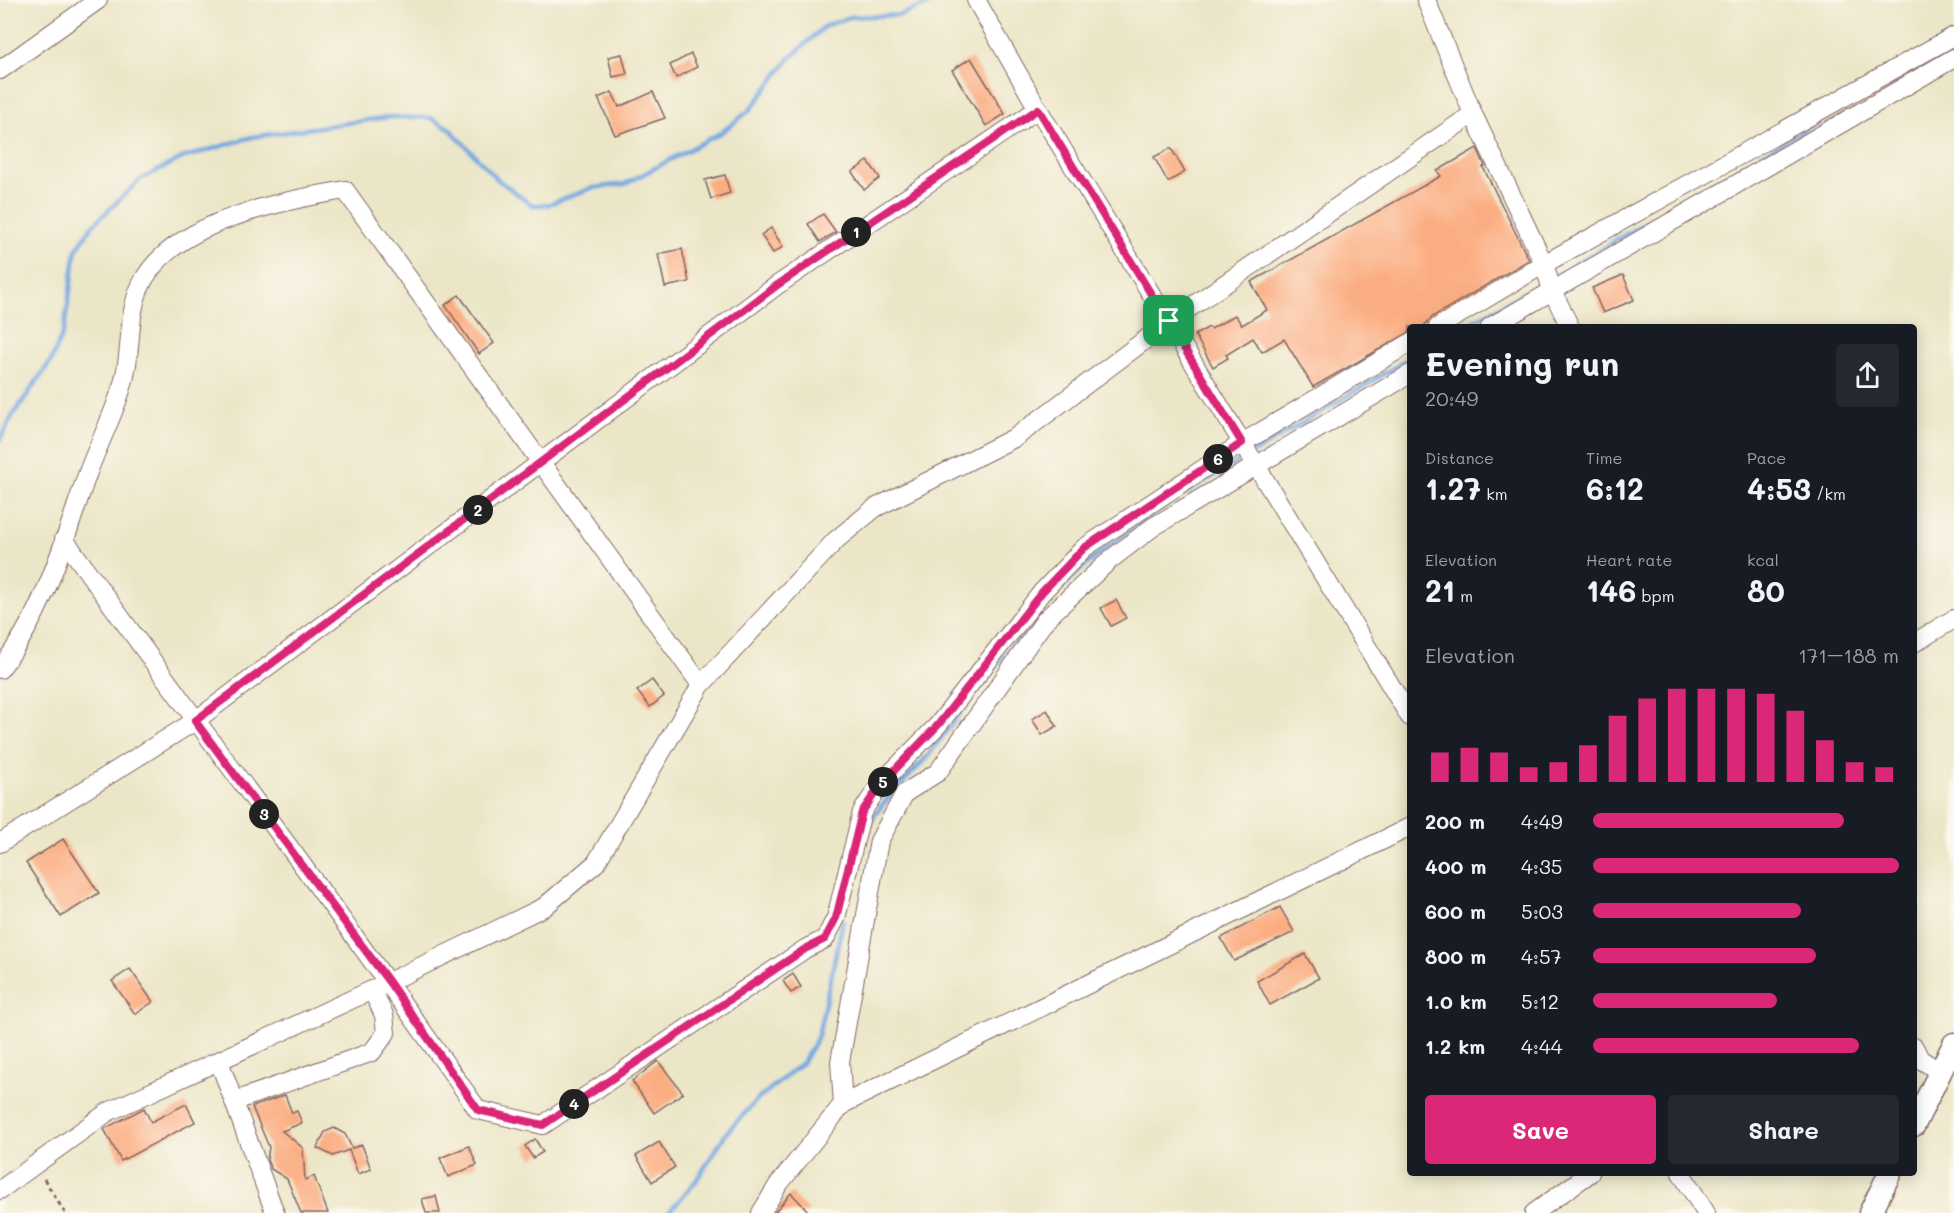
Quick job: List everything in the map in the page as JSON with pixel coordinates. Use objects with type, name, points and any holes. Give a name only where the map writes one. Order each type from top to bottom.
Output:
[{"type":"main road","points":[[1917,1119],[1954,1044]]},
{"type":"main road","points":[[1870,1213],[1888,1176]]},
{"type":"street","points":[[0,70],[98,0]]},
{"type":"street","points":[[976,0],[1038,109],[1407,712]]},
{"type":"street","points":[[1426,0],[1473,114],[1544,264],[1552,291],[1568,324]]},
{"type":"street","points":[[1443,324],[1544,264],[1954,36]]},
{"type":"street","points":[[1495,324],[1954,58]]},
{"type":"street","points":[[0,843],[195,721],[540,465],[776,286],[1038,109]]},
{"type":"street","points":[[0,1190],[108,1112],[381,986],[543,907],[596,863],[701,686],[836,540],[875,508],[1017,437],[1169,321],[1473,114]]},
{"type":"street","points":[[0,669],[14,651],[41,603],[60,560],[64,539],[100,439],[122,387],[129,357],[132,317],[141,284],[164,255],[194,236],[240,213],[278,201],[345,190],[540,465],[701,686]]},
{"type":"street","points":[[64,539],[381,986],[478,1110],[543,1125],[805,949],[825,939],[836,918],[862,812],[882,783],[938,725],[1042,592],[1084,548],[1242,443],[1407,346]]},
{"type":"street","points":[[843,1104],[840,1062],[879,841],[905,793],[938,772],[1054,611],[1111,559],[1153,527],[1407,376]]},
{"type":"street","points":[[1917,641],[1954,619]]},
{"type":"street","points":[[761,1213],[778,1185],[843,1104],[1407,828]]},
{"type":"street","points":[[235,1101],[372,1052],[386,1033],[381,986]]},
{"type":"street","points":[[1917,1053],[1920,1059],[1940,1072]]},
{"type":"street","points":[[219,1061],[275,1213]]},
{"type":"street","points":[[1534,1213],[1586,1176]]},
{"type":"street","points":[[1683,1176],[1706,1213]]},
{"type":"path","points":[[35,1164],[65,1213]]},
{"type":"building","points":[[622,54],[627,74],[613,77],[608,57]]},
{"type":"building","points":[[691,54],[697,67],[676,78],[670,65]]},
{"type":"building","points":[[971,58],[1005,114],[986,126],[952,70]]},
{"type":"building","points":[[612,92],[619,107],[653,92],[665,118],[615,135],[598,98]]},
{"type":"building","points":[[1171,148],[1185,172],[1168,182],[1154,157]]},
{"type":"building","points":[[1477,148],[1485,166],[1483,167],[1529,260],[1432,317],[1426,324],[1407,324],[1407,334],[1313,387],[1284,339],[1262,352],[1253,338],[1226,355],[1228,358],[1213,367],[1195,335],[1235,315],[1242,325],[1267,310],[1251,282],[1441,176],[1437,171]]},
{"type":"building","points":[[868,161],[880,178],[864,190],[852,172]]},
{"type":"building","points":[[725,175],[730,193],[711,199],[705,180]]},
{"type":"building","points":[[823,214],[836,232],[820,242],[808,224]]},
{"type":"building","points":[[771,228],[783,247],[773,253],[761,235]]},
{"type":"building","points":[[682,249],[689,282],[665,287],[658,254]]},
{"type":"building","points":[[1623,275],[1634,300],[1603,313],[1592,288]]},
{"type":"building","points":[[459,295],[494,343],[479,354],[445,305]]},
{"type":"building","points":[[1116,600],[1126,618],[1111,626],[1101,608]]},
{"type":"building","points":[[652,680],[664,696],[650,707],[637,691]]},
{"type":"building","points":[[1047,710],[1057,726],[1042,735],[1032,719]]},
{"type":"building","points":[[63,839],[99,893],[61,917],[26,863]]},
{"type":"building","points":[[1280,907],[1294,932],[1234,961],[1221,938]]},
{"type":"building","points":[[1305,954],[1319,978],[1270,1005],[1257,981]]},
{"type":"building","points":[[130,969],[153,1002],[135,1014],[112,981]]},
{"type":"building","points":[[793,974],[801,987],[791,993],[783,981]]},
{"type":"building","points":[[658,1061],[683,1093],[654,1113],[632,1081]]},
{"type":"building","points":[[285,1095],[292,1113],[297,1111],[302,1123],[282,1131],[303,1148],[305,1180],[314,1176],[328,1213],[301,1213],[287,1179],[271,1169],[267,1160],[269,1147],[252,1107]]},
{"type":"building","points":[[186,1104],[195,1122],[121,1161],[104,1129],[144,1108],[151,1122]]},
{"type":"building","points":[[334,1128],[345,1134],[352,1148],[362,1145],[371,1169],[358,1174],[349,1150],[333,1156],[317,1148],[325,1132]]},
{"type":"building","points":[[535,1139],[543,1152],[533,1158],[525,1146]]},
{"type":"building","points":[[659,1142],[675,1167],[652,1182],[636,1156]]},
{"type":"building","points":[[469,1146],[477,1165],[448,1177],[440,1158]]},
{"type":"building","points":[[791,1193],[810,1213],[774,1213]]},
{"type":"building","points":[[436,1196],[440,1213],[426,1213],[422,1199]]},
{"type":"waterway","points":[[0,440],[13,415],[51,361],[64,330],[76,250],[92,226],[141,179],[182,158],[252,137],[389,117],[431,118],[449,128],[497,179],[532,205],[547,205],[592,188],[625,184],[722,132],[750,110],[790,58],[825,26],[850,17],[900,15],[938,0]]},
{"type":"waterway","points":[[1551,278],[1842,108]]},
{"type":"waterway","points":[[1468,324],[1544,282]]},
{"type":"waterway","points":[[1254,452],[1407,360]]},
{"type":"waterway","points":[[865,835],[877,812],[930,753],[1013,644],[1064,586],[1112,543],[1138,524],[1246,457]]},
{"type":"waterway","points":[[668,1213],[696,1181],[727,1132],[757,1100],[803,1062],[818,1036],[843,921]]},
{"type":"route","points":[[1038,109],[1169,321],[1242,443],[1084,548],[1042,592],[938,725],[882,783],[862,812],[836,918],[825,939],[805,949],[543,1125],[478,1110],[389,982],[195,721],[540,465],[776,286],[1038,109]]}]
